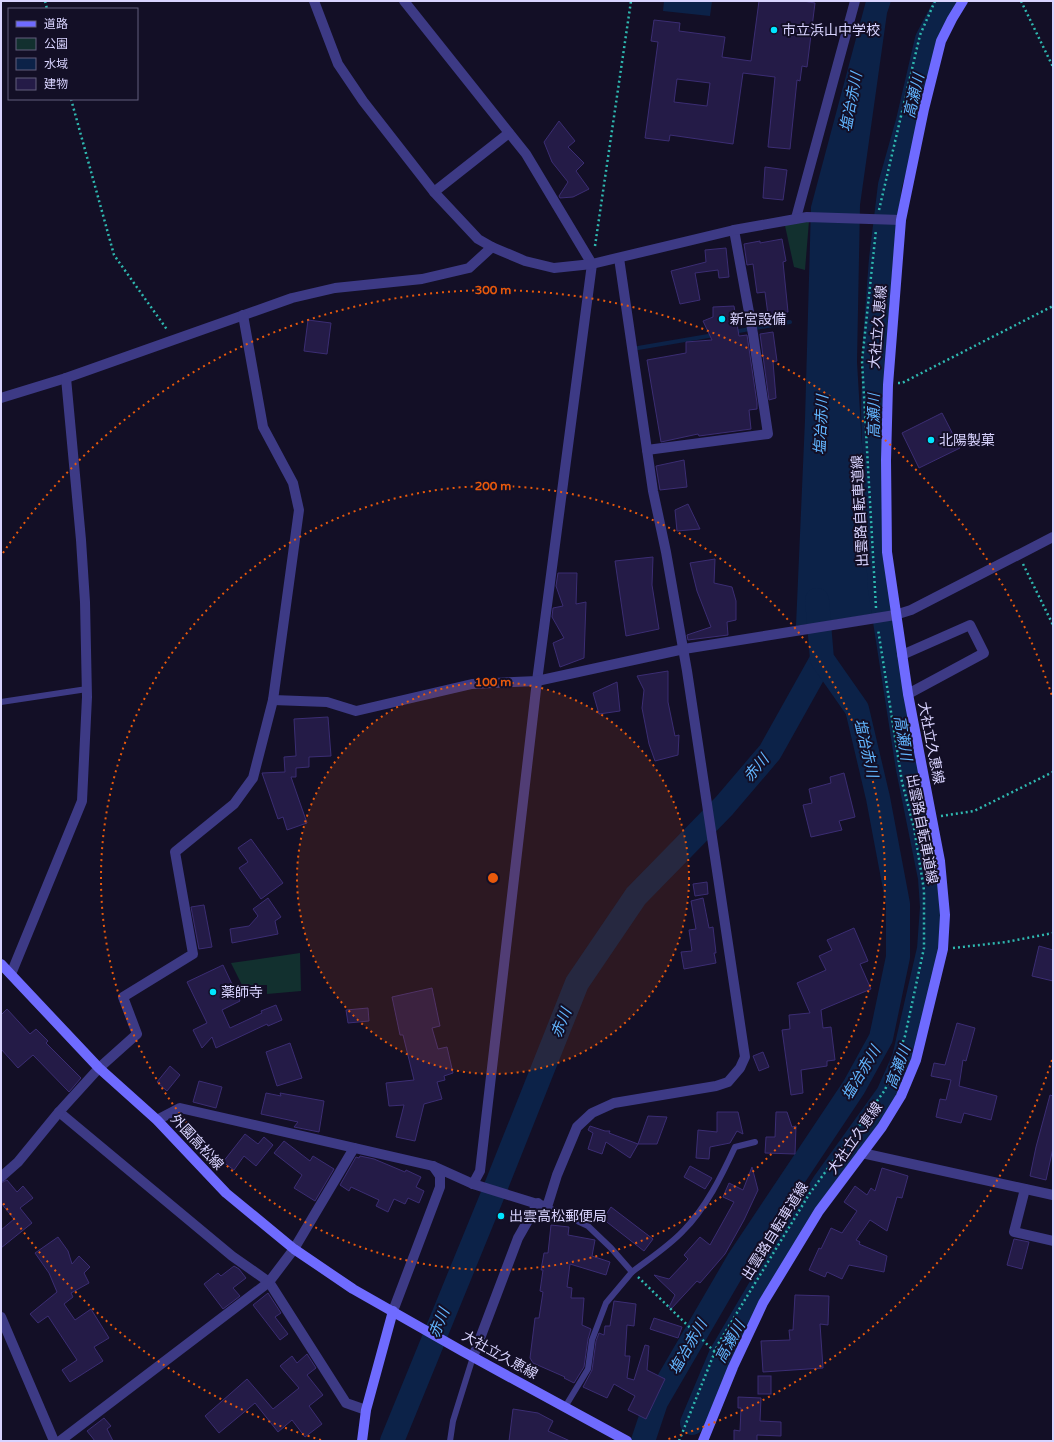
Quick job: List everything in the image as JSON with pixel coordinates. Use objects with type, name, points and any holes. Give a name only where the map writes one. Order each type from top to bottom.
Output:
[{"type":"main road","name":"大社立久恵線","points":[[703,1441],[733,1367],[763,1303],[819,1211],[882,1127],[901,1096],[916,1060],[943,949],[944,915],[940,861],[908,694],[895,615],[887,552],[886,460],[888,384],[902,220],[924,109],[941,41],[952,19],[964,1]]},
{"type":"main road","name":"外園高松線","points":[[1,964],[99,1068],[157,1120],[226,1193],[294,1249],[353,1289],[393,1311]]},
{"type":"main road","name":"大社立久恵線","points":[[393,1311],[462,1351],[627,1441]]},
{"type":"main road","points":[[362,1441],[366,1410],[393,1311]]},
{"type":"street","points":[[314,1],[338,64],[363,101],[434,192],[478,238],[492,247],[525,261],[554,268],[592,264],[734,230],[802,218],[875,218],[902,220]]},
{"type":"street","points":[[404,1],[526,154],[592,264],[537,681],[480,1171],[472,1184]]},
{"type":"street","points":[[802,218],[855,1]]},
{"type":"street","points":[[434,192],[509,133]]},
{"type":"street","points":[[647,450],[768,434],[753,334],[734,230]]},
{"type":"street","points":[[1,398],[66,378],[292,298],[335,288],[417,280],[469,268],[492,247]]},
{"type":"street","points":[[473,1357],[518,1238],[543,1205],[577,1127],[592,1113],[614,1103],[716,1086],[728,1082],[740,1068],[745,1057],[684,649],[653,491],[619,258]]},
{"type":"street","points":[[1,1178],[18,1162],[59,1112],[99,1068],[137,1034],[122,997],[193,954],[175,852],[234,804],[253,778],[274,700],[299,510],[293,483],[263,427],[243,315]]},
{"type":"street","points":[[11,974],[82,801],[87,689],[85,602],[66,378]]},
{"type":"street","points":[[274,700],[327,702],[356,711],[472,684],[537,681],[684,649],[895,615],[911,610],[1053,538]]},
{"type":"street","points":[[902,655],[970,625],[984,653],[908,694]]},
{"type":"street","points":[[157,1120],[180,1108],[433,1166],[472,1184],[543,1205]]},
{"type":"street","points":[[59,1112],[232,1256],[269,1282],[346,1403],[366,1410]]},
{"type":"street","points":[[60,1441],[269,1282],[294,1249],[354,1148]]},
{"type":"street","points":[[862,1153],[1053,1195]]},
{"type":"street","points":[[393,1311],[440,1187],[440,1176],[433,1166]]},
{"type":"street","points":[[1025,1189],[1014,1232],[1053,1241]]},
{"type":"street","points":[[1,1317],[54,1441]]},
{"type":"lane","points":[[1,702],[87,689]]},
{"type":"lane","points":[[565,1407],[588,1369],[592,1340],[606,1303],[632,1272],[683,1231],[698,1213],[720,1179],[735,1147],[755,1142]]},
{"type":"lane","points":[[543,1205],[588,1226],[611,1248],[632,1272]]},
{"type":"lane","points":[[450,1441],[453,1421],[473,1357]]},
{"type":"path","points":[[592,264],[631,1]]},
{"type":"path","name":"出雲路自転車道線","points":[[679,1441],[718,1344],[810,1192],[885,1090],[905,1036],[924,948],[924,890],[914,828],[902,782],[876,618],[862,361],[875,218],[920,35],[935,1]]},
{"type":"path","points":[[1022,1],[1053,67]]},
{"type":"path","points":[[71,100],[114,255],[174,340]]},
{"type":"path","points":[[888,384],[902,383],[1053,306]]},
{"type":"path","points":[[1018,555],[1053,625]]},
{"type":"path","points":[[932,818],[974,811],[1053,772]]},
{"type":"path","points":[[943,949],[1006,942],[1053,933]]},
{"type":"path","points":[[632,1272],[715,1352]]},
{"type":"green space","points":[[784,221],[809,221],[805,270],[794,267]]},
{"type":"green space","points":[[300,953],[301,991],[267,994],[267,985],[242,985],[231,963]]},
{"type":"water","points":[[664,1],[712,1],[710,16],[663,11]]},
{"type":"water","points":[[866,1],[891,1],[887,13],[860,205],[857,362],[872,614],[796,626],[805,420],[811,207]]},
{"type":"building","points":[[759,1],[803,1],[815,3],[807,67],[802,66],[800,81],[797,80],[790,149],[768,147],[775,77],[743,73],[733,144],[670,135],[669,141],[645,138],[658,42],[651,41],[654,20],[680,23],[679,31],[725,37],[722,57],[751,61]],"holes":[[[677,79],[710,83],[707,106],[674,102]]]},
{"type":"building","points":[[559,121],[575,141],[568,147],[584,163],[576,171],[589,189],[573,197],[560,198],[559,196],[568,182],[552,162],[544,142]]},
{"type":"building","points":[[765,167],[787,170],[783,200],[763,198]]},
{"type":"building","points":[[782,239],[786,261],[783,262],[788,312],[768,315],[765,292],[757,293],[753,264],[747,265],[744,244]]},
{"type":"building","points":[[726,248],[729,277],[719,278],[718,270],[695,273],[700,300],[680,304],[671,271],[706,262],[705,250]]},
{"type":"building","points":[[734,306],[739,336],[747,335],[757,403],[757,409],[749,410],[751,429],[699,436],[698,434],[661,442],[647,360],[686,353],[686,342],[712,340],[703,321],[713,317],[713,307]]},
{"type":"building","points":[[308,320],[331,323],[327,354],[304,351]]},
{"type":"building","points":[[773,332],[777,361],[773,362],[776,398],[769,400],[760,334]]},
{"type":"building","name":"北陽製菓","points":[[942,413],[960,448],[919,468],[902,433]]},
{"type":"building","points":[[684,460],[687,487],[660,490],[656,466]]},
{"type":"building","points":[[688,504],[700,529],[677,531],[675,510]]},
{"type":"building","points":[[653,557],[652,585],[659,629],[626,636],[615,561]]},
{"type":"building","points":[[715,559],[714,583],[732,587],[736,601],[736,620],[727,622],[728,635],[688,640],[687,635],[711,627],[697,591],[690,563]]},
{"type":"building","points":[[558,573],[577,573],[576,604],[586,602],[584,658],[560,667],[553,643],[564,638],[552,617],[553,608],[563,606],[556,586]]},
{"type":"building","points":[[668,671],[668,702],[675,736],[679,735],[678,755],[655,761],[649,744],[642,708],[644,690],[637,676]]},
{"type":"building","points":[[617,682],[620,711],[599,714],[593,693]]},
{"type":"building","points":[[328,717],[331,756],[309,757],[309,767],[296,768],[296,777],[291,777],[307,823],[287,830],[283,817],[278,819],[262,773],[285,772],[284,757],[296,756],[294,719]]},
{"type":"building","points":[[844,773],[855,817],[839,821],[842,830],[811,837],[803,805],[812,803],[809,789],[831,783],[830,777]]},
{"type":"building","points":[[251,839],[283,883],[261,899],[239,868],[248,862],[238,848]]},
{"type":"building","points":[[707,882],[708,894],[695,896],[693,884]]},
{"type":"building","points":[[268,898],[281,917],[275,921],[278,934],[232,943],[230,929],[249,926],[258,916],[253,909]]},
{"type":"building","points":[[703,898],[709,928],[713,927],[716,963],[684,969],[681,952],[692,951],[689,930],[696,929],[691,901]]},
{"type":"building","points":[[204,905],[212,947],[199,949],[191,907]]},
{"type":"building","points":[[854,928],[868,961],[860,964],[871,989],[821,1010],[823,1028],[831,1027],[835,1060],[827,1061],[827,1066],[801,1070],[803,1093],[791,1095],[782,1030],[790,1029],[789,1015],[810,1013],[797,983],[826,970],[819,956],[832,950],[827,940]]},
{"type":"building","points":[[1039,946],[1053,950],[1053,981],[1032,976]]},
{"type":"building","points":[[223,965],[240,1001],[222,1010],[230,1028],[262,1013],[261,1011],[276,1005],[282,1020],[268,1026],[267,1024],[216,1048],[212,1037],[202,1048],[193,1030],[207,1023],[187,982]]},
{"type":"building","points":[[432,988],[440,1026],[432,1028],[438,1049],[447,1047],[453,1073],[444,1076],[445,1080],[437,1082],[442,1099],[424,1104],[415,1141],[396,1137],[404,1105],[389,1106],[386,1083],[414,1080],[403,1035],[400,1035],[392,997]]},
{"type":"building","points":[[368,1008],[369,1021],[348,1023],[346,1010]]},
{"type":"building","points":[[7,1009],[30,1034],[36,1029],[48,1041],[46,1043],[81,1078],[69,1092],[33,1055],[18,1068],[1,1049],[1,1015]]},
{"type":"building","points":[[957,1023],[975,1028],[966,1061],[963,1060],[959,1086],[997,1096],[991,1120],[964,1113],[961,1123],[936,1117],[940,1099],[946,1100],[951,1080],[931,1076],[934,1063],[945,1065]]},
{"type":"building","points":[[290,1043],[302,1078],[277,1086],[266,1052]]},
{"type":"building","points":[[763,1052],[769,1067],[759,1071],[753,1056]]},
{"type":"building","points":[[170,1066],[180,1075],[167,1091],[157,1082]]},
{"type":"building","points":[[199,1081],[222,1087],[216,1108],[193,1102]]},
{"type":"building","points":[[266,1093],[281,1096],[280,1093],[324,1101],[319,1132],[294,1127],[298,1122],[261,1114]]},
{"type":"building","points":[[1050,1095],[1053,1096],[1053,1148],[1046,1180],[1030,1176]]},
{"type":"building","points":[[717,1112],[738,1112],[743,1134],[737,1131],[730,1143],[710,1147],[709,1159],[696,1158],[698,1130],[717,1132]]},
{"type":"building","points":[[776,1112],[787,1112],[792,1127],[796,1126],[795,1154],[765,1153],[766,1137],[775,1137]]},
{"type":"building","points":[[648,1116],[667,1117],[657,1144],[638,1144]]},
{"type":"building","points":[[590,1126],[605,1131],[610,1131],[609,1133],[638,1144],[630,1158],[606,1142],[602,1154],[588,1149],[593,1133],[588,1130]]},
{"type":"building","points":[[245,1134],[258,1144],[264,1137],[273,1145],[256,1166],[244,1156],[234,1170],[223,1162]]},
{"type":"building","points":[[284,1141],[310,1161],[313,1156],[334,1169],[315,1201],[294,1188],[302,1175],[274,1153]]},
{"type":"building","points":[[360,1156],[374,1159],[405,1172],[406,1170],[421,1177],[416,1187],[424,1191],[419,1203],[408,1198],[405,1204],[394,1199],[388,1212],[376,1206],[379,1200],[351,1187],[349,1191],[340,1185],[356,1157],[359,1158]]},
{"type":"building","points":[[690,1166],[712,1178],[705,1189],[684,1177]]},
{"type":"building","points":[[752,1167],[758,1190],[744,1220],[725,1254],[700,1283],[697,1281],[671,1309],[669,1307],[675,1295],[654,1275],[669,1279],[688,1259],[684,1255],[700,1237],[710,1245],[734,1202],[723,1197],[729,1183],[743,1190]]},
{"type":"building","points":[[882,1168],[908,1176],[902,1198],[897,1197],[887,1231],[870,1220],[856,1240],[860,1242],[859,1244],[887,1256],[884,1272],[849,1265],[842,1279],[827,1272],[825,1277],[809,1270],[819,1248],[821,1249],[831,1228],[842,1233],[857,1211],[844,1202],[855,1186],[867,1195],[871,1188],[875,1191]]},
{"type":"building","points":[[7,1180],[17,1192],[23,1186],[33,1198],[20,1208],[32,1223],[1,1248],[1,1230],[14,1219],[1,1203],[1,1183]]},
{"type":"building","points":[[611,1207],[653,1239],[644,1251],[603,1219]]},
{"type":"building","points":[[551,1225],[569,1227],[568,1235],[595,1240],[592,1256],[610,1262],[606,1275],[570,1264],[567,1287],[572,1288],[571,1298],[584,1298],[582,1325],[591,1329],[584,1367],[574,1383],[564,1378],[565,1377],[533,1363],[530,1358],[535,1318],[539,1318],[543,1292],[540,1291],[543,1270],[541,1270],[544,1253],[548,1253]]},
{"type":"building","points":[[58,1237],[68,1251],[72,1264],[79,1256],[90,1267],[84,1273],[89,1283],[71,1293],[73,1297],[64,1304],[75,1320],[91,1309],[109,1338],[94,1347],[103,1361],[70,1382],[62,1370],[77,1360],[48,1316],[38,1323],[30,1314],[57,1292],[49,1273],[35,1253]]},
{"type":"building","points":[[1014,1239],[1029,1242],[1022,1269],[1007,1265]]},
{"type":"building","points":[[234,1266],[239,1269],[246,1278],[233,1288],[240,1296],[223,1309],[204,1284],[218,1273],[221,1276]]},
{"type":"building","points":[[268,1293],[281,1313],[275,1317],[288,1334],[280,1340],[253,1305]]},
{"type":"building","points":[[795,1295],[829,1296],[828,1325],[820,1324],[823,1368],[763,1372],[761,1341],[790,1340],[789,1330],[793,1330]]},
{"type":"building","points":[[614,1301],[636,1304],[634,1326],[627,1325],[625,1356],[630,1356],[627,1378],[634,1380],[645,1345],[649,1346],[647,1370],[665,1379],[646,1419],[628,1410],[635,1396],[614,1384],[607,1398],[583,1387],[592,1370],[596,1341],[599,1333],[604,1335],[605,1326],[610,1326]]},
{"type":"building","points":[[654,1318],[682,1327],[678,1338],[650,1329]]},
{"type":"building","points":[[307,1354],[316,1368],[307,1375],[323,1395],[309,1406],[322,1424],[305,1437],[292,1420],[278,1432],[255,1403],[219,1433],[205,1416],[247,1379],[273,1409],[299,1388],[280,1366],[292,1356],[297,1363]]},
{"type":"building","points":[[758,1376],[771,1376],[771,1394],[758,1394]]},
{"type":"building","points":[[738,1397],[761,1398],[760,1421],[781,1422],[781,1436],[757,1435],[757,1441],[734,1441],[734,1430],[740,1431],[741,1408],[738,1408]]},
{"type":"building","points":[[513,1409],[538,1413],[553,1421],[548,1431],[570,1441],[509,1441]]},
{"type":"building","points":[[104,1418],[111,1426],[107,1429],[113,1441],[95,1441],[87,1431]]},
{"type":"waterway","name":"高瀬川","points":[[692,1423],[721,1354],[774,1264],[824,1183],[888,1094],[904,1058],[929,949],[932,907],[930,878],[908,769],[880,589],[873,410],[875,339],[881,259],[890,185],[908,121],[927,39],[947,1]]},
{"type":"waterway","points":[[733,332],[790,322]]},
{"type":"waterway","points":[[638,348],[714,335]]},
{"type":"waterway","name":"塩冶赤川","points":[[643,1441],[656,1402],[738,1261],[854,1087],[881,1038],[898,957],[898,904],[878,798],[857,709],[822,659],[817,600]]},
{"type":"waterway","name":"赤川","points":[[392,1441],[577,983],[636,896],[724,806],[770,752],[822,659]]},
{"type":"place","name":"市立浜山中学校","points":[[774,30]]},
{"type":"place","name":"新宮設備","points":[[722,319]]},
{"type":"place","name":"北陽製菓","points":[[931,440]]},
{"type":"place","name":"薬師寺","points":[[213,992]]},
{"type":"place","name":"出雲高松郵便局","points":[[501,1216]]}]
